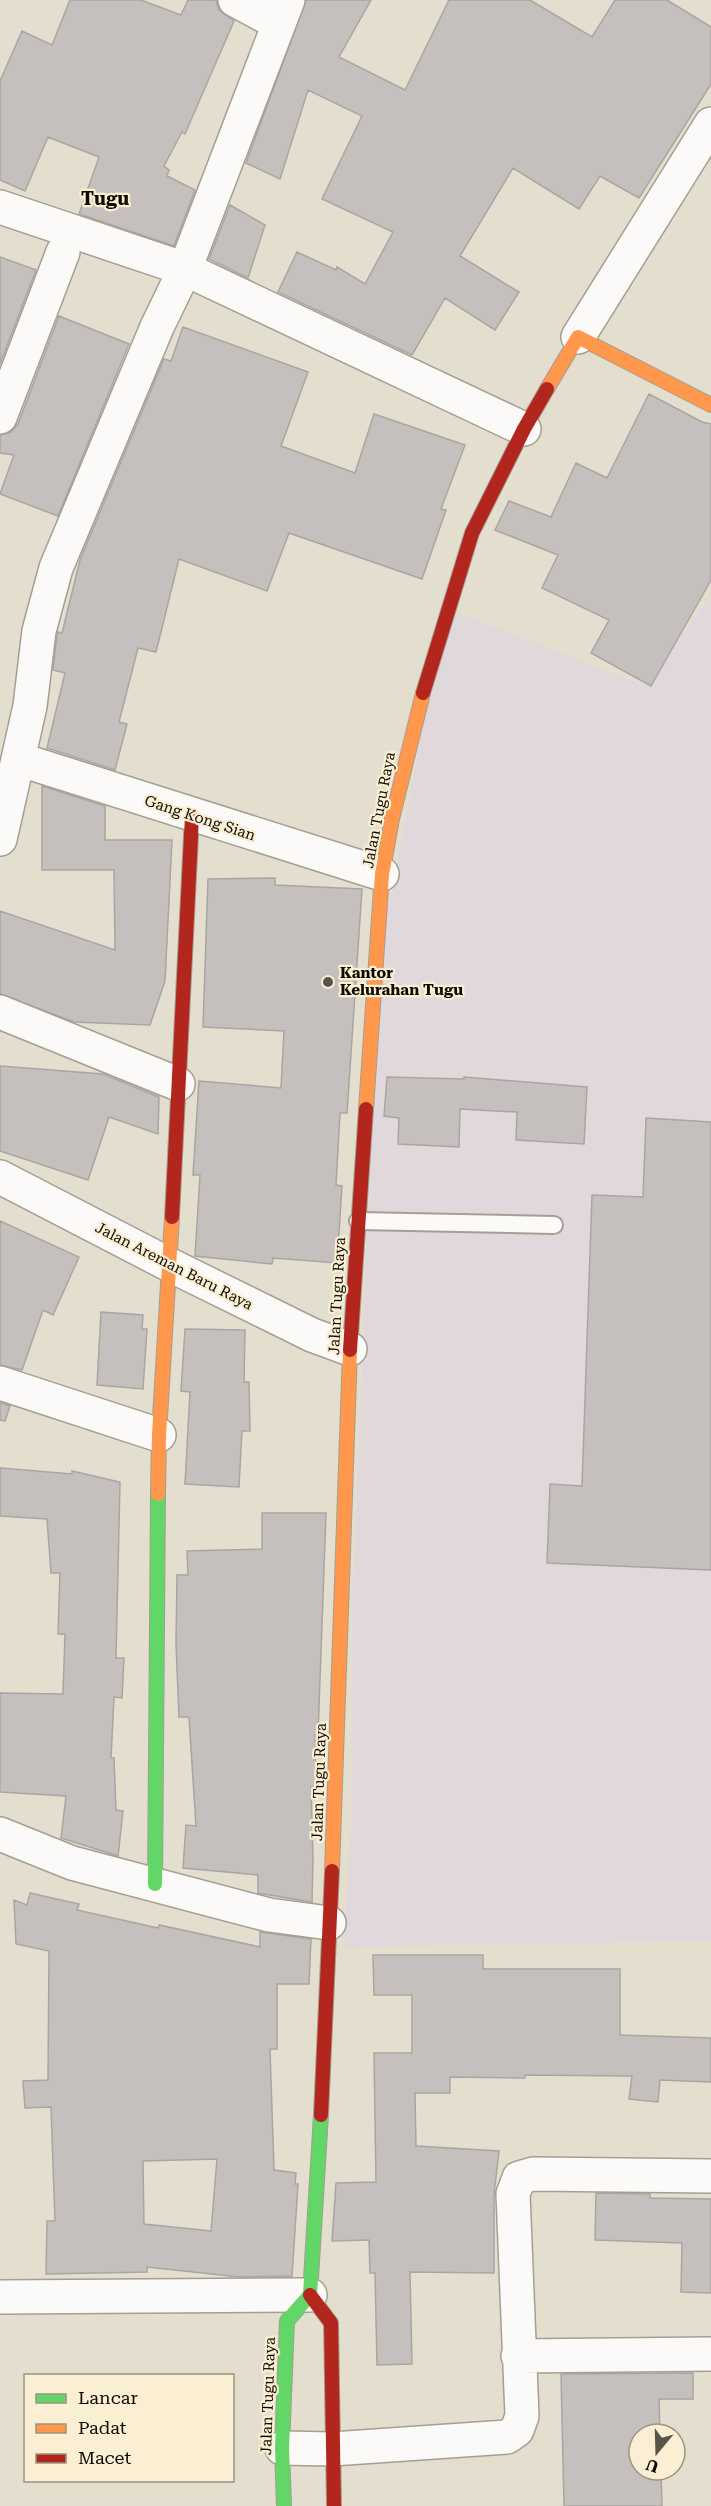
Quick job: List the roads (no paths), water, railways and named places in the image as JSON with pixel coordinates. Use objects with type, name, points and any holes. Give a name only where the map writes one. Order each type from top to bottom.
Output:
[{"type":"street","points":[[0,839],[30,706],[39,631],[56,568],[157,327],[185,269],[283,11],[235,0]]},
{"type":"street","points":[[711,124],[578,337],[711,405]]},
{"type":"street","points":[[0,207],[185,269],[524,429]]},
{"type":"street","points":[[0,231],[63,252],[149,273],[185,269]]},
{"type":"street","points":[[0,417],[63,252]]},
{"type":"street","name":"Jalan Tugu Raya","points":[[284,2506],[282,2448],[287,2321],[310,2295],[326,2035],[350,1348],[382,874],[416,715],[472,534],[524,429],[578,337]]},
{"type":"street","name":"Gang Kong Sian","points":[[18,759],[192,816],[382,874]]},
{"type":"street","points":[[155,1884],[159,1436],[170,1265],[192,816]]},
{"type":"street","points":[[0,1012],[178,1084]]},
{"type":"street","name":"Jalan Areman Baru Raya","points":[[0,1177],[312,1335],[350,1348]]},
{"type":"street","points":[[0,1383],[159,1436]]},
{"type":"street","points":[[0,1834],[72,1863],[268,1915],[329,1923]]},
{"type":"street","points":[[282,2448],[332,2449],[507,2437],[517,2430],[522,2416],[513,2194],[519,2178],[532,2174],[711,2176]]},
{"type":"street","points":[[0,2296],[310,2295],[331,2323],[334,2506]]},
{"type":"street","points":[[518,2356],[711,2354]]},
{"type":"lane","points":[[358,1221],[554,1225]]},
{"type":"place","name":"Kantor Kelurahan Tugu","points":[[328,982]]},
{"type":"district","name":"Tugu","points":[[105,198]]}]
